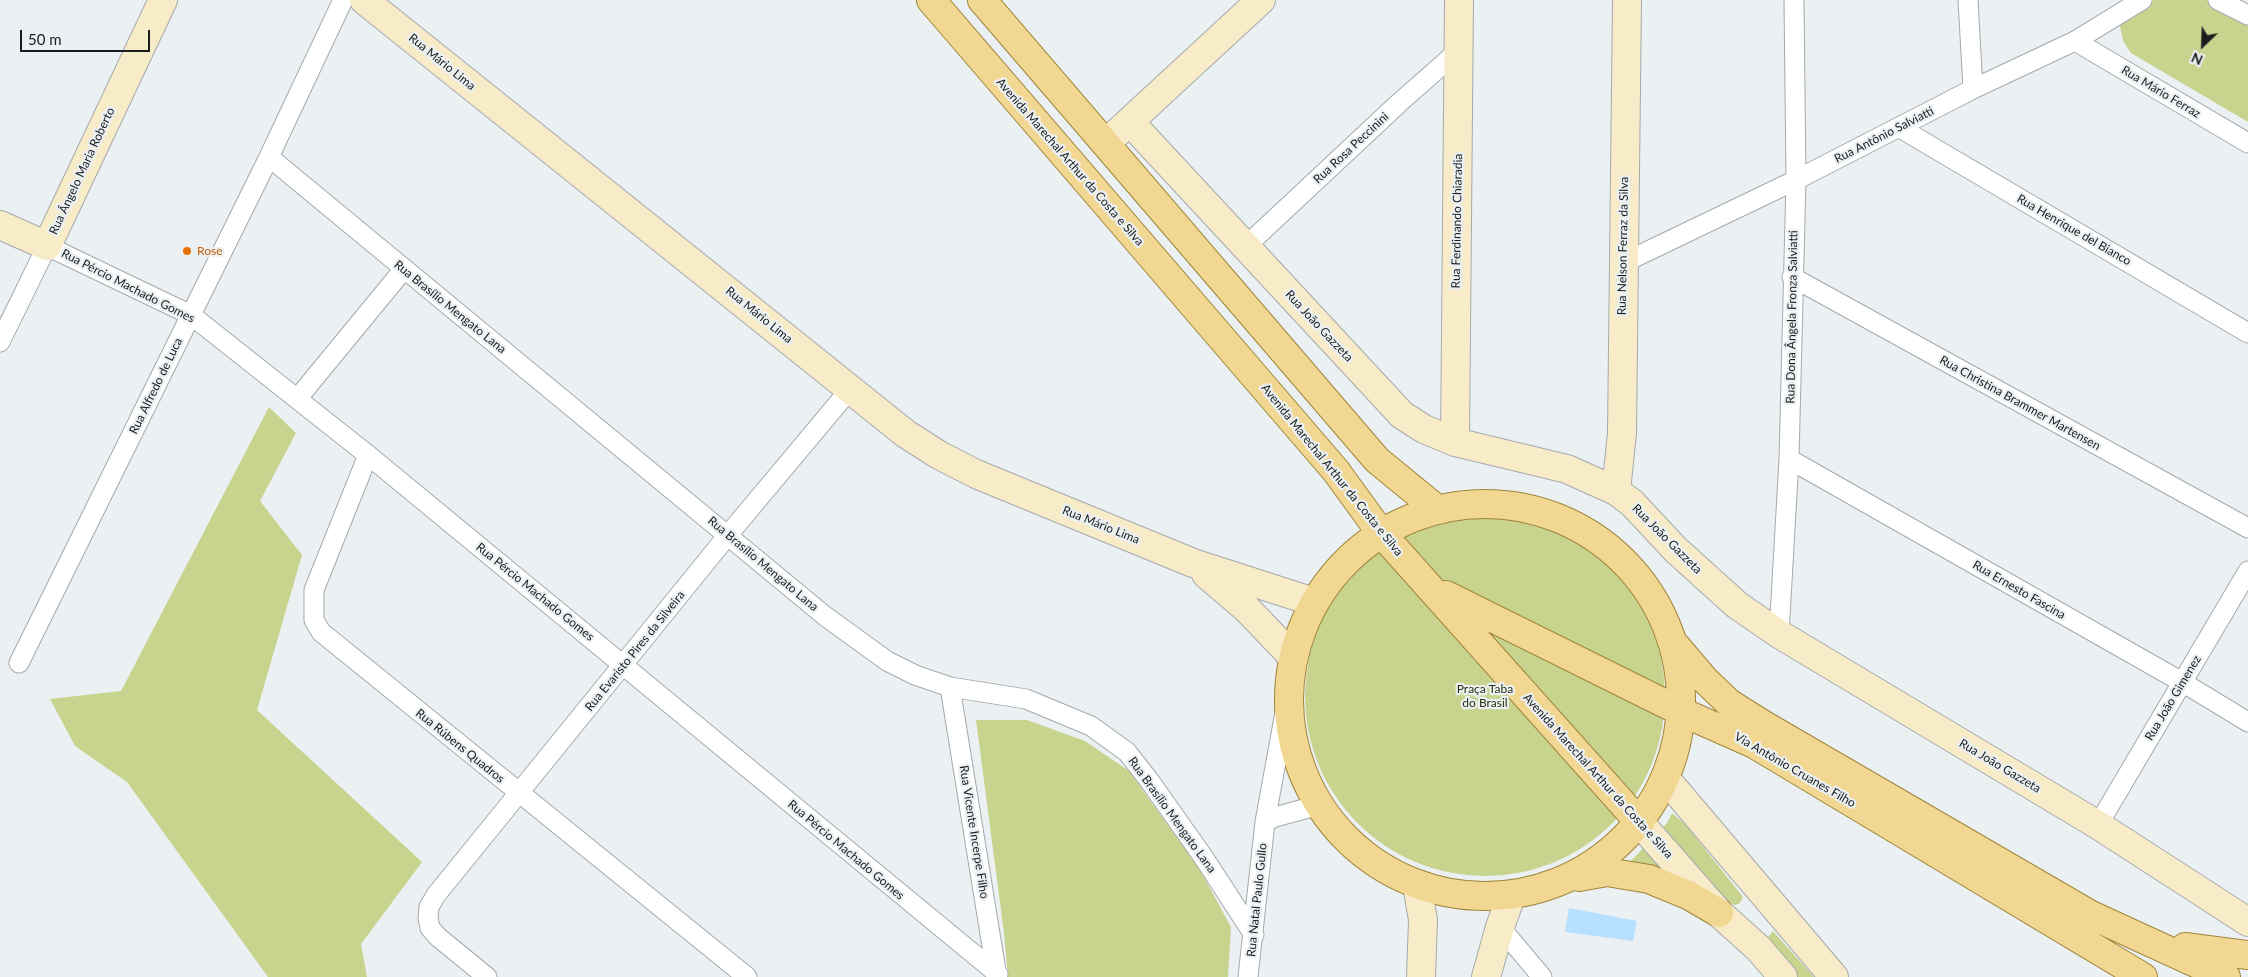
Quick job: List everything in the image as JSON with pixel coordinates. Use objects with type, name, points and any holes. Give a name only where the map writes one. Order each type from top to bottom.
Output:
[{"type":"main road","name":"Avenida Marechal Arthur da Costa e Silva","points":[[931,0],[1336,471],[1381,533],[1640,823]]},
{"type":"main road","points":[[982,0],[1377,460],[1438,510]]},
{"type":"main road","points":[[1060,150],[1097,134]]},
{"type":"main road","points":[[1346,561],[1353,517],[1350,491]]},
{"type":"main road","points":[[1568,880],[1607,856],[1640,823],[1666,779],[1677,747],[1682,712],[1679,666],[1674,644],[1662,613],[1644,585],[1622,560],[1597,539],[1568,522],[1536,511],[1504,505],[1470,505],[1438,510],[1399,523],[1381,533],[1346,561],[1314,602],[1293,657],[1288,696],[1291,734],[1298,762],[1319,805],[1361,853],[1417,885],[1448,893],[1472,896],[1512,896],[1540,890],[1568,880],[1607,872],[1649,879],[1688,895],[1729,921]]},
{"type":"main road","name":"Via Antônio Cruanes Filho","points":[[1433,589],[1682,712],[1754,744],[2143,977]]},
{"type":"main road","name":"Via Antônio Cruanes Filho","points":[[1674,644],[1704,679],[1729,703],[2091,915],[2144,938],[2221,976]]},
{"type":"main road","points":[[1677,747],[1702,734],[1726,732]]},
{"type":"main road","points":[[2144,938],[2195,949],[2248,955]]},
{"type":"main road","points":[[2221,976],[2248,965]]},
{"type":"street","name":"Rua Ângelo Maria Roberto","points":[[0,342],[163,0]]},
{"type":"street","name":"Rua Alfredo de Luca","points":[[19,663],[269,157],[343,0]]},
{"type":"street","name":"Rua Mário Lima","points":[[364,0],[906,434],[939,455],[976,474],[1193,563],[1314,602]]},
{"type":"street","points":[[1097,134],[1130,122],[1260,0]]},
{"type":"street","name":"Rua Ferdinando Chiaradia","points":[[1455,442],[1460,0]]},
{"type":"street","name":"Rua Nelson Ferraz da Silva","points":[[1616,491],[1622,434],[1627,0]]},
{"type":"street","name":"Rua Dona Ângela Fronza Salviatti","points":[[1779,634],[1789,459],[1792,277],[1796,180],[1794,0]]},
{"type":"street","points":[[1968,0],[1973,89]]},
{"type":"street","points":[[2218,0],[2244,9]]},
{"type":"street","name":"Rua Antônio Salviatti","points":[[1623,263],[1796,180],[1973,89],[2075,41],[2134,2]]},
{"type":"street","name":"Rua Mário Ferraz","points":[[2075,41],[2248,143]]},
{"type":"street","name":"Rua Rosa Peccinini","points":[[1245,247],[1399,103],[1459,50]]},
{"type":"street","name":"Rua João Gazzeta","points":[[1130,122],[1402,415],[1424,430],[1455,442],[1567,469],[1616,491],[1632,503],[1676,550],[1737,605],[1779,634],[2098,825],[2248,922]]},
{"type":"street","name":"Rua Henrique del Bianco","points":[[1900,128],[2248,333]]},
{"type":"street","name":"Rua Brasílio Mengato Lana","points":[[269,157],[825,616],[887,661],[915,676],[950,688],[1026,699],[1091,726],[1127,752],[1204,858],[1254,935]]},
{"type":"street","points":[[0,224],[47,246]]},
{"type":"street","name":"Rua Pércio Machado Gomes","points":[[47,246],[191,315],[368,455],[998,976]]},
{"type":"street","points":[[297,399],[404,269]]},
{"type":"street","name":"Rua Christina Brammer Martensen","points":[[1792,277],[2248,528]]},
{"type":"street","name":"Rua Evaristo Pires da Silveira","points":[[487,977],[438,937],[430,928],[428,918],[429,907],[436,895],[728,535],[850,388]]},
{"type":"street","name":"Rua Rúbens Quadros","points":[[368,455],[314,590],[314,620],[321,632],[747,977]]},
{"type":"street","name":"Rua Ernesto Fascina","points":[[1789,459],[2182,682],[2248,722]]},
{"type":"street","name":"Rua Mário Lima","points":[[1193,563],[1247,609],[1293,657]]},
{"type":"street","name":"Rua João Gimenez","points":[[2098,825],[2248,572]]},
{"type":"street","name":"Rua Vicente Incerpe Filho","points":[[950,688],[998,976]]},
{"type":"street","name":"Rua Natal Paulo Gullo","points":[[1248,977],[1265,822],[1288,696]]},
{"type":"street","points":[[1666,779],[1834,977]]},
{"type":"street","points":[[1265,822],[1275,817],[1319,805]]},
{"type":"street","name":"Avenida Marechal Arthur da Costa e Silva","points":[[1640,823],[1783,977]]},
{"type":"street","points":[[1417,885],[1423,920],[1421,977]]},
{"type":"street","points":[[1486,977],[1500,927],[1512,896]]},
{"type":"street","points":[[1729,921],[1769,902]]},
{"type":"street","points":[[1500,927],[1542,977]]},
{"type":"green space","points":[[2148,0],[2208,0],[2248,23],[2248,122],[2131,53],[2123,41],[2120,26],[2127,12]]},
{"type":"green space","points":[[269,407],[296,433],[260,501],[302,555],[257,710],[422,862],[361,944],[367,977],[268,977],[127,782],[75,746],[50,699],[121,691]]},
{"type":"green space","name":"Praça Taba do Brasil","points":[[1485,516],[1520,520],[1554,530],[1585,546],[1612,569],[1635,596],[1651,627],[1661,661],[1665,696],[1661,731],[1651,765],[1635,796],[1612,823],[1585,846],[1554,862],[1520,872],[1485,876],[1450,872],[1416,862],[1385,846],[1358,823],[1335,796],[1319,765],[1309,731],[1305,696],[1309,661],[1319,627],[1335,596],[1358,569],[1385,546],[1416,530],[1450,520]]},
{"type":"green space","points":[[976,720],[1027,720],[1085,741],[1129,771],[1200,870],[1231,927],[1228,977],[1008,977]]},
{"type":"green space","points":[[1672,813],[1686,825],[1743,897],[1740,903],[1735,905],[1628,864],[1667,823]]},
{"type":"green space","points":[[1773,931],[1814,977],[1798,977],[1766,940]]},
{"type":"building","points":[[1569,908],[1637,921],[1633,941],[1565,932]]},
{"type":"place","name":"Rose","points":[[187,251]]}]
